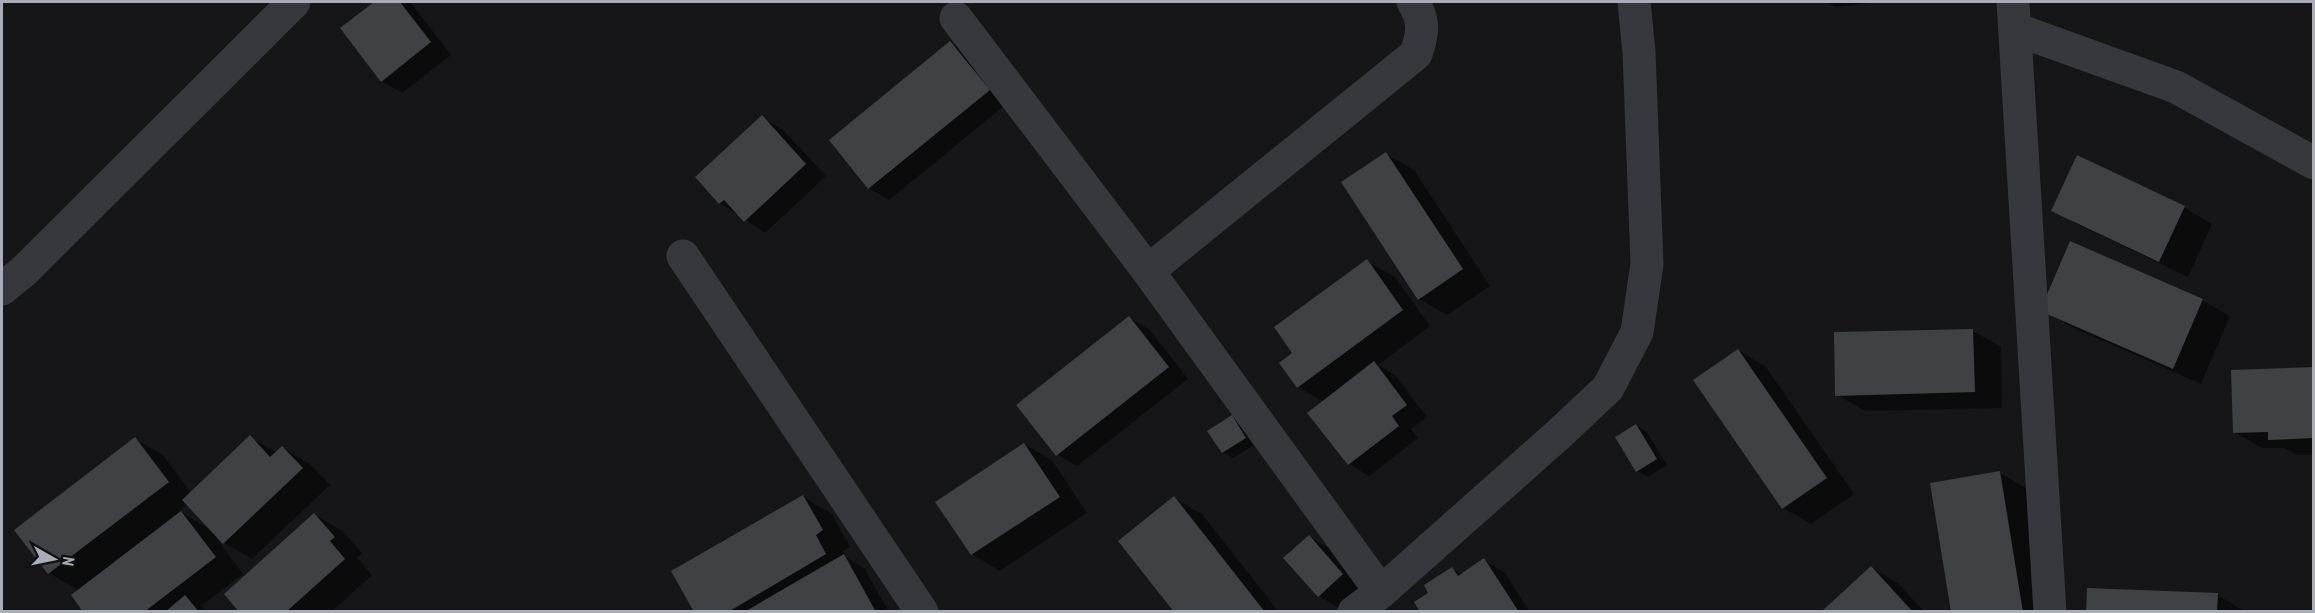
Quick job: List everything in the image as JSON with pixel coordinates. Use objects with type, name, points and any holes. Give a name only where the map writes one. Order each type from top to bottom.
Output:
[{"type":"street","points":[[2,289],[24,271],[294,2]]},
{"type":"street","points":[[1148,271],[1416,54],[1422,37],[1421,15],[1413,2]]},
{"type":"street","points":[[1354,612],[1381,592],[1608,388],[1637,332],[1647,264],[1639,52],[1634,2]]},
{"type":"street","points":[[2050,612],[2014,15],[2176,87],[2313,163]]},
{"type":"street","points":[[956,18],[1148,271],[1381,592]]},
{"type":"street","points":[[683,255],[922,612]]},
{"type":"building","points":[[374,2],[400,2],[431,42],[381,82],[340,28]]},
{"type":"building","points":[[950,41],[990,90],[868,189],[829,140]]},
{"type":"building","points":[[762,115],[806,164],[744,222],[724,200],[719,204],[695,177]]},
{"type":"building","points":[[1386,152],[1463,269],[1418,300],[1341,182]]},
{"type":"building","points":[[2077,155],[2185,206],[2159,262],[2051,211]]},
{"type":"building","points":[[2070,241],[2203,299],[2173,369],[2040,311]]},
{"type":"building","points":[[1367,259],[1403,310],[1297,388],[1279,363],[1292,353],[1274,327]]},
{"type":"building","points":[[1129,316],[1169,367],[1056,456],[1016,405]]},
{"type":"building","points":[[1973,329],[1975,392],[1835,396],[1834,332]]},
{"type":"building","points":[[1738,349],[1827,478],[1782,509],[1693,380]]},
{"type":"building","points":[[1374,361],[1407,405],[1392,416],[1399,426],[1348,465],[1307,413]]},
{"type":"building","points":[[2314,367],[2314,438],[2268,440],[2268,432],[2233,433],[2231,370]]},
{"type":"building","points":[[1232,415],[1246,438],[1222,453],[1207,431]]},
{"type":"building","points":[[1636,424],[1657,459],[1636,472],[1615,437]]},
{"type":"building","points":[[250,435],[270,457],[282,446],[303,468],[223,544],[182,500]]},
{"type":"building","points":[[135,437],[169,482],[48,574],[14,530]]},
{"type":"building","points":[[1024,443],[1060,497],[971,555],[935,502]]},
{"type":"building","points":[[2000,471],[2023,612],[1951,612],[1930,483]]},
{"type":"building","points":[[803,495],[823,530],[816,535],[826,554],[728,612],[694,612],[671,571]]},
{"type":"building","points":[[1174,496],[1265,612],[1174,612],[1118,541]]},
{"type":"building","points":[[181,511],[216,557],[144,612],[83,612],[71,595]]},
{"type":"building","points":[[314,513],[335,537],[330,541],[345,559],[286,612],[239,612],[224,594]]},
{"type":"building","points":[[1309,535],[1343,574],[1318,597],[1283,558]]},
{"type":"building","points":[[844,554],[876,612],[744,612]]},
{"type":"building","points":[[1484,558],[1519,612],[1420,612],[1414,602],[1428,593],[1424,585],[1452,567],[1458,576]]},
{"type":"building","points":[[1871,566],[1913,612],[1821,612]]},
{"type":"building","points":[[2087,588],[2218,593],[2217,612],[2086,612]]},
{"type":"building","points":[[185,595],[199,612],[165,612]]}]
